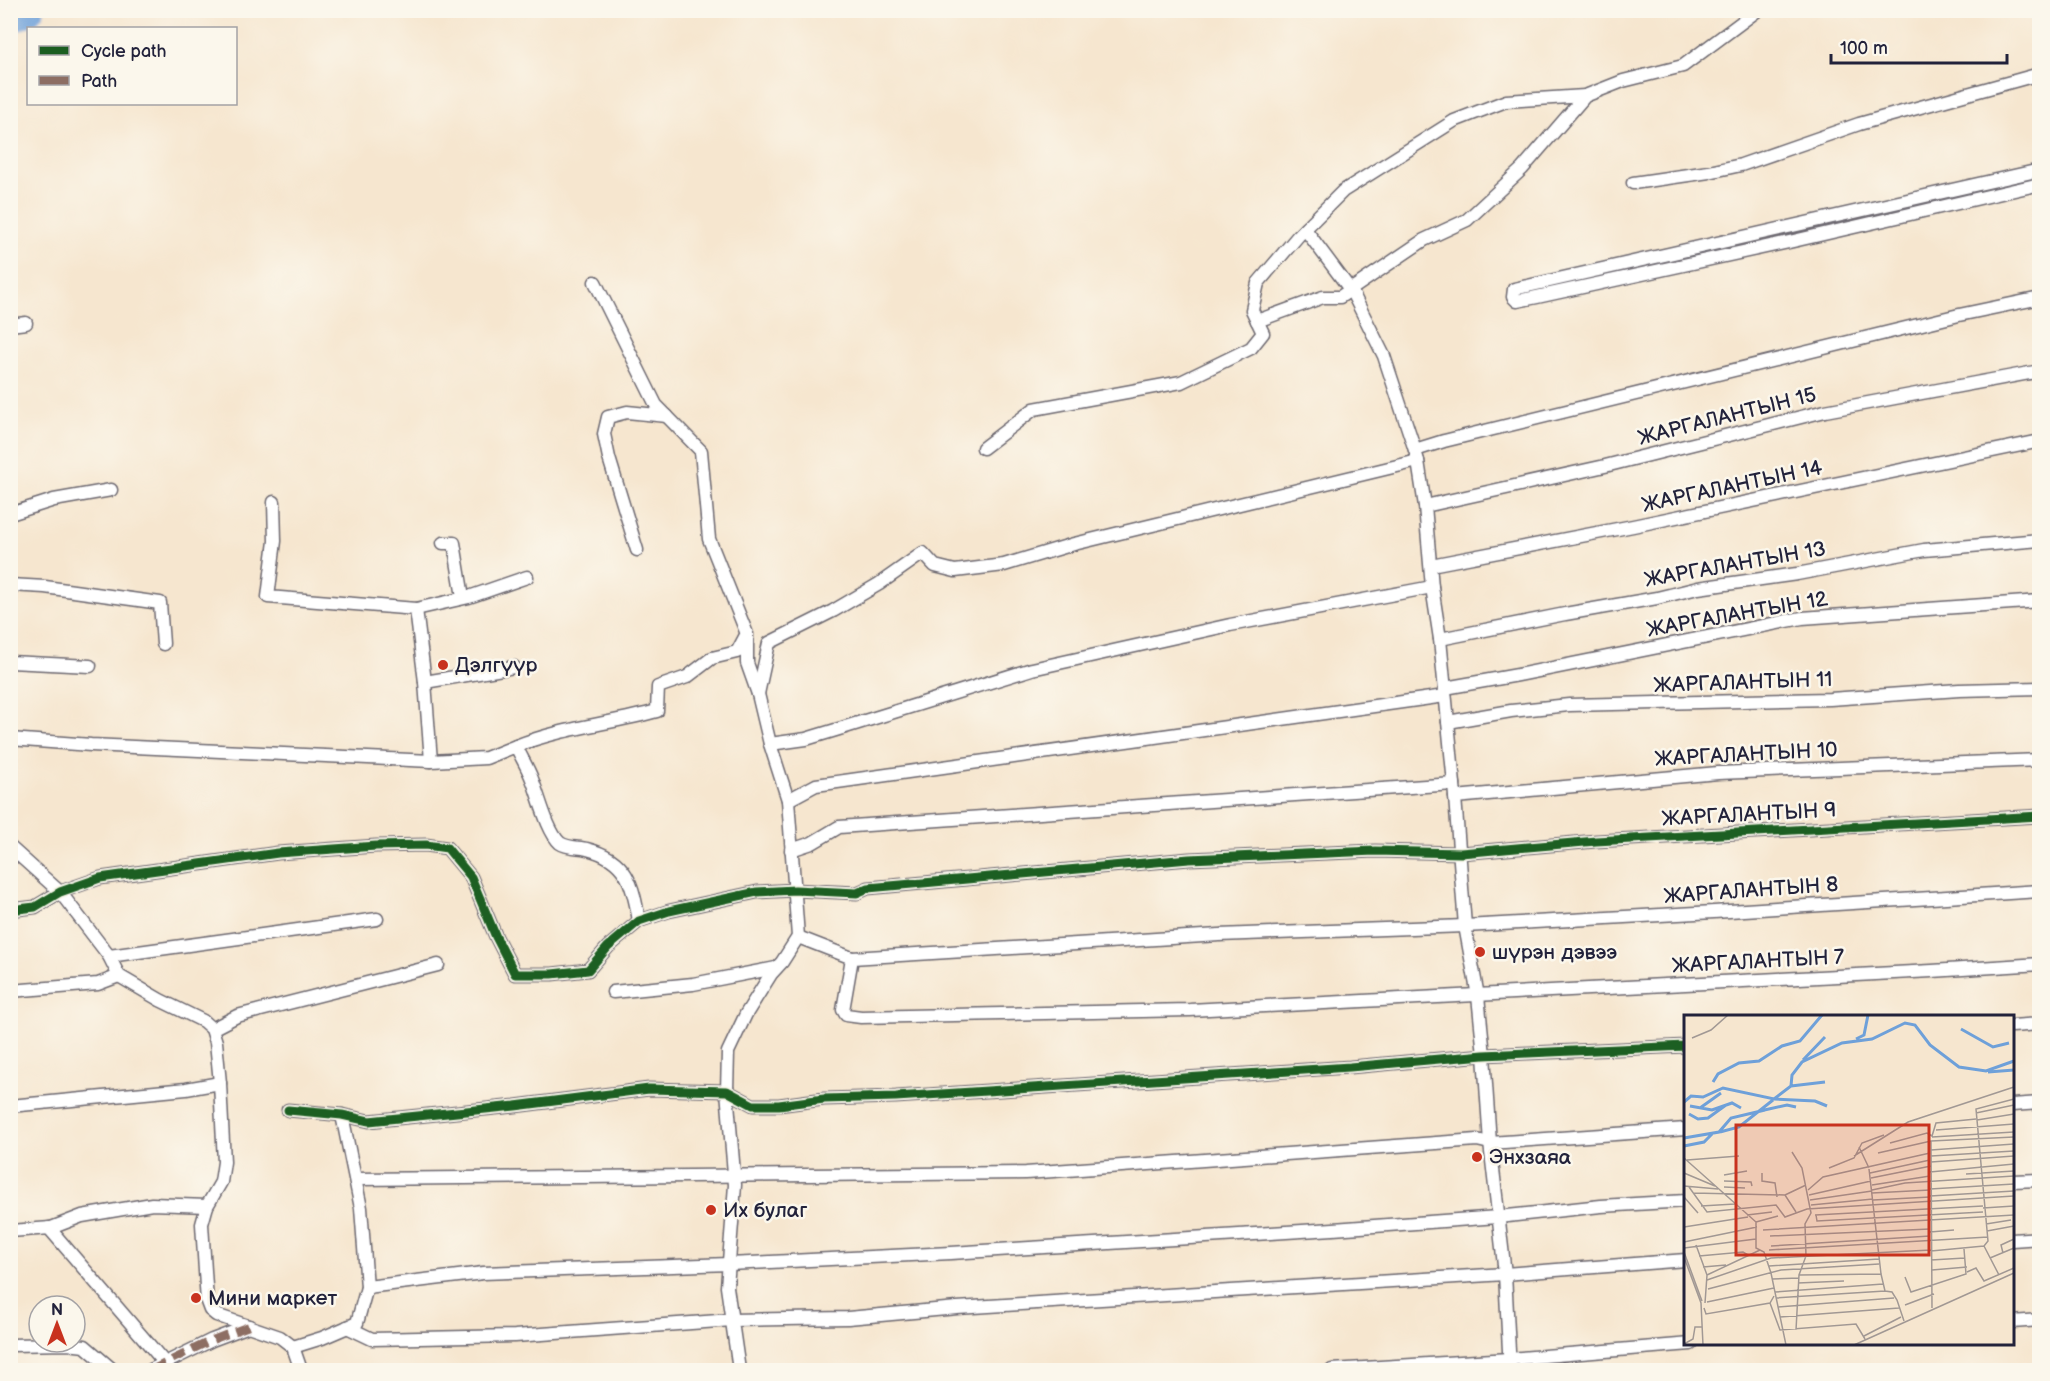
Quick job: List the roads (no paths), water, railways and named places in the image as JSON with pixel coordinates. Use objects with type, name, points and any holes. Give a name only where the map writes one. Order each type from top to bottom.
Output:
[{"type":"street","points":[[983,448],[1034,409],[1181,382],[1251,348],[1263,333],[1252,310],[1258,283],[1305,229],[1343,191],[1454,121],[1506,101],[1585,96],[1623,81],[1683,66],[1758,10]]},
{"type":"street","points":[[1633,183],[1741,165],[1859,124],[2036,75],[2040,77]]},
{"type":"street","points":[[1257,321],[1323,297],[1340,297],[1424,240],[1467,220],[1522,169],[1585,96]]},
{"type":"street","points":[[2040,171],[1514,289],[1514,297],[1517,301],[1537,297],[2040,184]]},
{"type":"street","points":[[1893,204],[1895,216]]},
{"type":"street","points":[[1786,228],[1789,242]]},
{"type":"street","points":[[1305,229],[1351,290],[1384,356],[1417,456],[1440,639],[1461,853],[1465,926],[1478,996],[1484,1055],[1490,1143],[1505,1274],[1509,1365]]},
{"type":"street","points":[[594,282],[656,405],[701,451],[709,539],[747,634],[747,663],[788,800],[798,937],[746,1014],[728,1052],[727,1091],[734,1175],[727,1287],[739,1371]]},
{"type":"street","points":[[758,694],[769,643],[833,611],[879,584],[923,552],[935,566],[955,572],[1004,566],[1074,544],[1947,318],[2040,298]]},
{"type":"street","points":[[10,325],[26,323]]},
{"type":"street","name":"ЖАРГАЛАНТЫН 15","points":[[1425,506],[1605,466],[1825,411],[2040,371]]},
{"type":"street","points":[[637,550],[604,434],[608,417],[627,412],[667,416]]},
{"type":"street","name":"ЖАРГАЛАНТЫН 14","points":[[1431,565],[1634,526],[2040,441]]},
{"type":"street","points":[[10,514],[54,500],[111,490]]},
{"type":"street","points":[[274,502],[275,541],[268,597],[416,609],[527,577]]},
{"type":"street","name":"ЖАРГАЛАНТЫН 13","points":[[1440,639],[1657,598],[1698,588],[1797,574],[1924,550],[2040,540]]},
{"type":"street","points":[[444,543],[454,543],[463,597]]},
{"type":"street","points":[[10,585],[45,587],[160,603],[163,644]]},
{"type":"street","points":[[770,744],[817,736],[1032,669],[1230,625],[1432,587]]},
{"type":"street","name":"ЖАРГАЛАНТЫН 12","points":[[788,800],[816,785],[1350,708],[1445,692],[1518,675],[1802,618],[2040,601]]},
{"type":"street","points":[[416,609],[431,760]]},
{"type":"street","points":[[10,739],[91,745],[431,760],[486,758],[530,740],[627,720],[657,711],[658,687],[687,677],[712,658],[737,652],[747,634]]},
{"type":"street","points":[[10,662],[90,666]]},
{"type":"street","points":[[425,682],[514,668]]},
{"type":"street","name":"ЖАРГАЛАНТЫН 11","points":[[1448,722],[1511,711],[1569,705],[1830,699],[1959,690],[2040,688]]},
{"type":"street","points":[[10,910],[35,907],[60,892],[100,878],[278,853],[386,845],[426,845],[447,848],[471,876],[514,974],[552,974],[588,970],[608,947],[639,921],[636,900],[622,866],[608,856],[588,849],[566,846],[559,842],[549,825],[531,777],[516,746]]},
{"type":"street","name":"ЖАРГАЛАНТЫН 10","points":[[791,850],[812,843],[839,827],[1455,791],[1718,773],[2040,760]]},
{"type":"street","name":"ЖАРГАЛАНТЫН 9","points":[[639,921],[669,911],[757,892],[795,890],[857,893],[868,888],[1189,859],[1375,851],[1461,853],[1596,841],[2040,816]]},
{"type":"street","points":[[10,848],[60,892],[109,956],[119,976],[203,1021],[212,1029],[216,1042],[220,1083],[224,1162],[221,1182],[207,1206],[202,1224],[207,1302],[210,1310],[216,1314],[280,1337],[293,1347],[301,1371]]},
{"type":"street","name":"ЖАРГАЛАНТЫН 8","points":[[852,958],[1219,935],[1465,926],[2040,891]]},
{"type":"street","points":[[109,956],[377,919]]},
{"type":"street","points":[[798,937],[852,958]]},
{"type":"street","name":"ЖАРГАЛАНТЫН 7","points":[[852,958],[843,1010],[846,1015],[861,1017],[1190,1010],[2040,964]]},
{"type":"street","points":[[212,1029],[237,1016],[438,965]]},
{"type":"street","points":[[613,992],[693,984],[776,968]]},
{"type":"street","points":[[10,991],[98,984],[119,976]]},
{"type":"street","points":[[2014,1026],[2040,1024]]},
{"type":"street","points":[[288,1110],[342,1115],[369,1121],[649,1089],[727,1091],[753,1105],[780,1105],[824,1100],[953,1094],[1350,1067],[1484,1055],[1684,1046]]},
{"type":"street","points":[[10,1106],[186,1089],[220,1083]]},
{"type":"street","points":[[2014,1105],[2040,1103]]},
{"type":"street","points":[[293,1347],[357,1323],[366,1287],[361,1208],[342,1115]]},
{"type":"street","points":[[356,1179],[1026,1173],[1477,1140],[1490,1143],[1684,1129]]},
{"type":"street","points":[[2014,1181],[2040,1180]]},
{"type":"street","points":[[366,1287],[483,1273],[951,1253],[1498,1217],[1601,1206],[1684,1201]]},
{"type":"street","points":[[10,1231],[50,1228],[82,1216],[152,1204],[207,1206]]},
{"type":"street","points":[[50,1228],[164,1362]]},
{"type":"street","points":[[2014,1240],[2040,1238]]},
{"type":"street","points":[[346,1327],[372,1339],[503,1336],[732,1320],[848,1318],[957,1308],[1505,1274],[1684,1260]]},
{"type":"street","points":[[2014,1322],[2040,1320]]},
{"type":"street","points":[[151,1371],[164,1362],[249,1326]]},
{"type":"street","points":[[10,1345],[85,1346],[113,1371]]},
{"type":"street","points":[[1332,1371],[1509,1365],[1684,1345]]},
{"type":"waterway","points":[[10,23],[30,15],[34,10]]},
{"type":"place","name":"Дэлгүүр","points":[[443,665]]},
{"type":"place","name":"шүрэн дэвээ","points":[[1480,952]]},
{"type":"place","name":"Энхзаяа","points":[[1477,1157]]},
{"type":"place","name":"Их булаг","points":[[711,1210]]},
{"type":"place","name":"Мини маркет","points":[[196,1298]]}]
